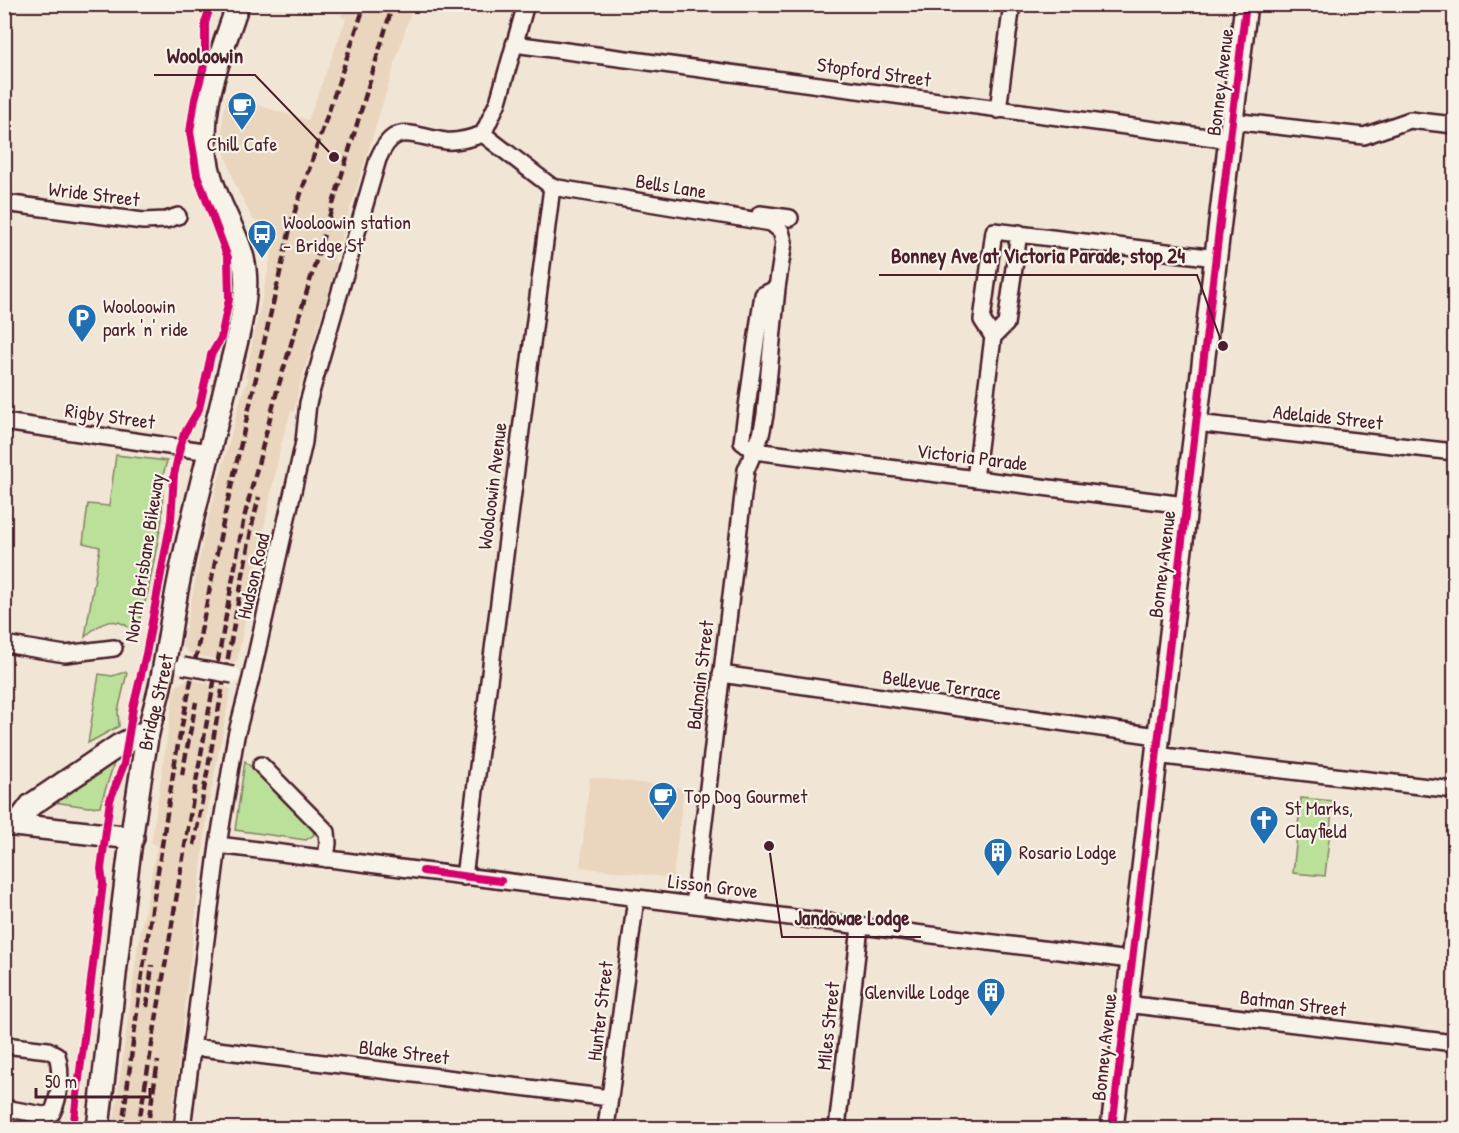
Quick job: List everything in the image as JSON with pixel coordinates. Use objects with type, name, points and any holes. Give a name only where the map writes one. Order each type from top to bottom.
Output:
[{"type":"street","points":[[526,4],[498,102],[483,134],[552,187]]},
{"type":"street","points":[[998,110],[1012,4]]},
{"type":"street","name":"Bonney Avenue","points":[[1112,1128],[1130,960],[1246,4]]},
{"type":"street","name":"Bridge Street","points":[[98,1128],[148,731],[174,664],[190,523],[210,452],[242,318],[246,269],[238,240],[210,176],[205,139],[208,95],[236,5]]},
{"type":"street","name":"Stopford Street","points":[[514,44],[998,110],[1231,130],[1364,136],[1410,120],[1455,125]]},
{"type":"street","name":"Hudson Road","points":[[182,1128],[218,845],[236,736],[304,442],[308,403],[383,148],[388,140],[397,134],[406,133],[448,141],[483,134]]},
{"type":"street","name":"Bells Lane","points":[[552,187],[785,225]]},
{"type":"street","name":"Wooloowin Avenue","points":[[464,877],[552,187]]},
{"type":"street","name":"Wride Street","points":[[4,203],[143,221],[166,220],[178,216]]},
{"type":"street","name":"Balmain Street","points":[[694,905],[746,470],[761,435],[765,415],[785,225]]},
{"type":"street","points":[[993,337],[982,321],[994,231],[1216,258]]},
{"type":"street","points":[[975,478],[993,337],[1006,324],[1019,233]]},
{"type":"street","name":"Rigby Street","points":[[4,422],[210,452]]},
{"type":"street","name":"Adelaide Street","points":[[1196,423],[1455,452]]},
{"type":"street","name":"Victoria Parade","points":[[754,451],[1185,505]]},
{"type":"street","points":[[4,644],[64,654],[114,648]]},
{"type":"street","points":[[174,664],[251,678]]},
{"type":"street","name":"Bellevue Terrace","points":[[721,674],[1156,746],[1455,790]]},
{"type":"street","points":[[10,825],[31,805],[118,746],[148,731]]},
{"type":"street","points":[[261,765],[327,832],[326,859]]},
{"type":"street","points":[[10,825],[133,838]]},
{"type":"street","name":"Lisson Grove","points":[[218,845],[1130,960]]},
{"type":"street","name":"Hunter Street","points":[[606,1128],[636,898]]},
{"type":"street","name":"Miles Street","points":[[837,1128],[860,927]]},
{"type":"street","name":"Batman Street","points":[[1126,1004],[1455,1043]]},
{"type":"street","points":[[4,1045],[48,1050],[57,1055],[60,1065],[56,1106],[52,1113],[43,1115],[4,1108]]},
{"type":"street","name":"Blake Street","points":[[193,1047],[610,1098]]},
{"type":"shaded area","points":[[345,5],[413,5],[334,262],[337,264],[294,412],[291,411],[281,445],[237,661],[234,663],[190,654],[182,646],[206,527],[241,397],[249,378],[245,377],[272,251],[267,249],[272,226],[269,225],[270,222],[253,220],[234,182],[221,140],[224,109],[227,96],[308,120],[346,19],[341,17]]},
{"type":"shaded area","points":[[189,679],[231,689],[208,808],[171,1128],[113,1128],[137,951],[157,845],[151,844],[174,691],[177,685]]},
{"type":"shaded area","points":[[590,777],[684,788],[673,878],[580,867]]},
{"type":"green space","points":[[116,455],[167,461],[163,475],[162,519],[148,592],[136,631],[134,633],[122,623],[109,622],[97,627],[85,637],[100,547],[83,543],[88,504],[109,506]]},
{"type":"green space","points":[[127,673],[118,711],[119,726],[88,743],[99,674],[112,676]]},
{"type":"green space","points":[[115,760],[100,806],[88,807],[54,802],[99,775],[107,764]]},
{"type":"green space","points":[[245,761],[313,830],[314,835],[306,840],[235,830]]},
{"type":"green space","points":[[1301,798],[1333,801],[1325,876],[1293,873]]},
{"type":"railway","points":[[122,1128],[141,981],[176,755],[224,518],[292,220],[365,4]]},
{"type":"railway","points":[[138,1128],[192,804],[243,522],[277,391],[393,4]]},
{"type":"railway","points":[[194,845],[259,497]]},
{"type":"railway","points":[[182,775],[196,702]]},
{"type":"railway","points":[[147,1007],[152,965]]},
{"type":"railway","points":[[149,1117],[158,1061]]},
{"type":"cycle path","name":"North Brisbane Bikeway","points":[[73,1128],[103,883],[101,869],[110,800],[124,764],[133,708],[146,654],[171,520],[174,475],[180,447],[184,434],[199,409],[211,355],[221,338],[229,299],[228,258],[197,175],[190,132],[195,99],[205,62],[205,23],[211,4]]},
{"type":"cycle path","points":[[1112,1128],[1246,4]]},
{"type":"cycle path","points":[[423,871],[501,881]]},
{"type":"place","name":"Chill Cafe","points":[[242,132]]},
{"type":"place","name":"Wooloowin","points":[[334,157]]},
{"type":"place","name":"Wooloowin station - Bridge St","points":[[262,260]]},
{"type":"place","name":"Wooloowin park 'n' ride","points":[[82,344]]},
{"type":"place","name":"Bonney Ave at Victoria Parade, stop 24","points":[[1223,346]]},
{"type":"place","name":"Top Dog Gourmet","points":[[663,822]]},
{"type":"place","name":"Jandowae Lodge","points":[[769,846]]},
{"type":"place","name":"St Marks, Clayfield","points":[[1264,846]]},
{"type":"place","name":"Rosario Lodge","points":[[998,878]]},
{"type":"place","name":"Glenville Lodge","points":[[991,1018]]}]
